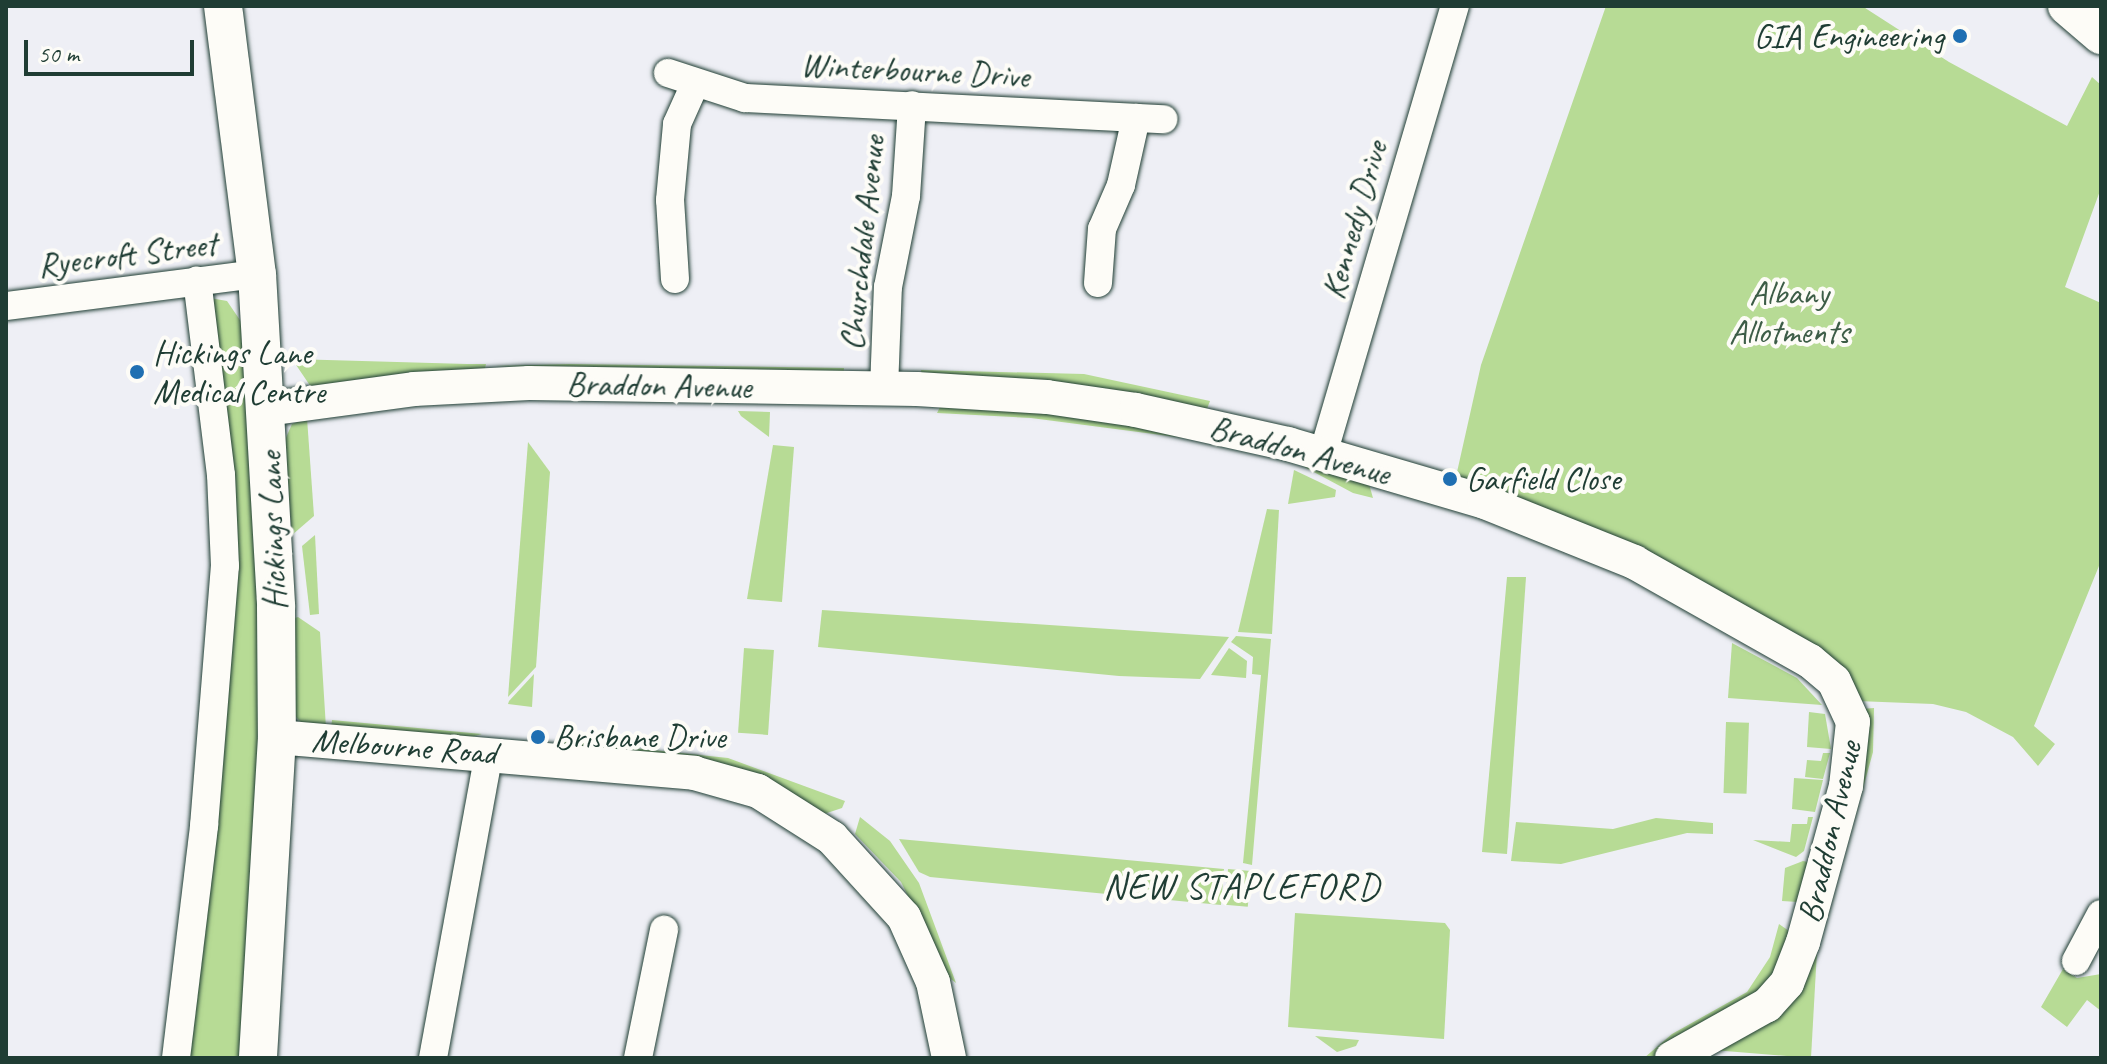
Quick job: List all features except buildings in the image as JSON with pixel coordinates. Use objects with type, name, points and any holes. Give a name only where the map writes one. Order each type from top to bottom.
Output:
[{"type":"main road","name":"Hickings Lane","points":[[223,6],[257,274],[267,409],[277,737],[258,1058]]},
{"type":"main road","points":[[2067,6],[2101,35]]},
{"type":"street","name":"Kennedy Drive","points":[[1323,454],[1455,6]]},
{"type":"street","name":"Winterbourne Drive","points":[[668,73],[745,98],[1150,119],[1102,229],[1098,283]]},
{"type":"street","points":[[675,279],[684,240],[677,124],[695,84]]},
{"type":"street","name":"Churchdale Avenue","points":[[884,389],[888,287],[906,196],[912,105]]},
{"type":"street","name":"Ryecroft Street","points":[[6,306],[257,274]]},
{"type":"street","name":"Hickings Lane","points":[[176,1058],[204,826],[225,566],[221,475],[197,280]]},
{"type":"street","name":"Braddon Avenue","points":[[267,409],[468,385],[884,389],[1047,397],[1122,407],[1323,454],[1485,502],[1634,562],[1810,661],[1834,681],[1847,704],[1854,747],[1797,964],[1767,1005],[1672,1058]]},
{"type":"street","name":"Melbourne Road","points":[[277,737],[694,773],[758,791],[810,821],[860,863],[904,917],[933,982],[949,1058]]},
{"type":"street","points":[[433,1058],[489,753]]},
{"type":"street","points":[[2076,961],[2099,923]]},
{"type":"street","points":[[638,1058],[658,1029],[664,930]]},
{"type":"green space","name":"Albany Allotments","points":[[1606,6],[1862,6],[1949,62],[2067,126],[2092,77],[2101,85],[2101,188],[2065,287],[2101,303],[2101,561],[2034,726],[2055,744],[2038,766],[2013,737],[1966,712],[1933,704],[1857,701],[1455,481],[1481,365]]},
{"type":"green space","points":[[210,298],[227,301],[242,323],[257,576],[260,755],[245,1058],[186,1058],[227,693]]},
{"type":"green space","points":[[292,359],[486,364],[484,373],[311,387]]},
{"type":"green space","points":[[569,364],[844,368],[843,378],[496,366]]},
{"type":"green space","points":[[921,370],[1084,374],[1210,401],[1205,414],[922,379]]},
{"type":"green space","points":[[942,403],[1068,410],[1215,442],[1031,418],[937,413]]},
{"type":"green space","points":[[738,411],[770,412],[769,437],[741,416]]},
{"type":"green space","points":[[307,418],[314,516],[292,535],[284,442],[292,424]]},
{"type":"green space","points":[[528,442],[550,472],[536,667],[508,697]]},
{"type":"green space","points":[[773,445],[794,447],[782,602],[747,599]]},
{"type":"green space","points":[[1297,463],[1369,484],[1373,498],[1353,493]]},
{"type":"green space","points":[[1294,470],[1336,490],[1335,497],[1288,504]]},
{"type":"green space","points":[[1267,509],[1279,510],[1272,634],[1238,632]]},
{"type":"green space","points":[[315,535],[319,614],[310,615],[302,546]]},
{"type":"green space","points":[[1507,577],[1526,577],[1507,854],[1482,852]]},
{"type":"green space","points":[[822,610],[1229,637],[1200,679],[1119,676],[818,647]]},
{"type":"green space","points":[[298,617],[320,632],[326,728],[304,726],[290,710],[292,619]]},
{"type":"green space","points":[[1236,636],[1271,639],[1252,865],[1243,863],[1261,675],[1252,674],[1253,657],[1231,642]]},
{"type":"green space","points":[[1732,643],[1797,678],[1822,705],[1728,698]]},
{"type":"green space","points":[[744,648],[774,650],[768,735],[738,733]]},
{"type":"green space","points":[[1229,648],[1247,661],[1246,678],[1211,675]]},
{"type":"green space","points":[[534,674],[532,707],[508,704],[509,701]]},
{"type":"green space","points":[[1874,708],[1873,752],[1849,839],[1844,838],[1861,709]]},
{"type":"green space","points":[[1809,712],[1825,714],[1831,749],[1807,747]]},
{"type":"green space","points":[[332,720],[482,734],[471,737],[331,728]]},
{"type":"green space","points":[[1726,722],[1749,723],[1747,794],[1724,793]]},
{"type":"green space","points":[[558,740],[728,758],[845,801],[842,808],[824,814],[563,749]]},
{"type":"green space","points":[[1823,753],[1830,753],[1823,779],[1805,777],[1807,760],[1821,761]]},
{"type":"green space","points":[[1794,778],[1823,780],[1815,812],[1792,809]]},
{"type":"green space","points":[[860,817],[890,841],[919,883],[956,983],[948,977],[901,882],[855,834]]},
{"type":"green space","points":[[1808,817],[1813,817],[1804,851],[1796,857],[1753,840],[1790,842],[1792,824],[1807,824]]},
{"type":"green space","points":[[1656,818],[1713,823],[1713,834],[1687,833],[1561,864],[1511,861],[1516,822],[1613,829]]},
{"type":"green space","points":[[899,839],[1224,869],[1221,905],[930,877],[919,872]]},
{"type":"green space","points":[[1808,862],[1798,902],[1782,901],[1785,868]]},
{"type":"green space","points":[[1228,869],[1251,871],[1248,907],[1225,905]]},
{"type":"green space","points":[[1295,913],[1445,923],[1450,930],[1444,1039],[1288,1027]]},
{"type":"green space","points":[[1779,924],[1789,931],[1771,986],[1659,1058],[1644,1058],[1672,1034],[1747,992],[1770,957]]},
{"type":"green space","points":[[1817,951],[1811,1058],[1713,1050]]},
{"type":"green space","points":[[2063,969],[2077,978],[2101,974],[2101,1011],[2087,1000],[2067,1027],[2041,1007]]},
{"type":"green space","points":[[1315,1036],[1359,1040],[1356,1046],[1337,1052]]},
{"type":"place","name":"GIA Engineering","points":[[1960,36]]},
{"type":"place","name":"Hickings Lane Medical Centre","points":[[137,372]]},
{"type":"place","name":"Garfield Close","points":[[1450,479]]},
{"type":"place","name":"Brisbane Drive","points":[[538,737]]},
{"type":"district","name":"NEW STAPLEFORD","points":[[1242,887]]}]
